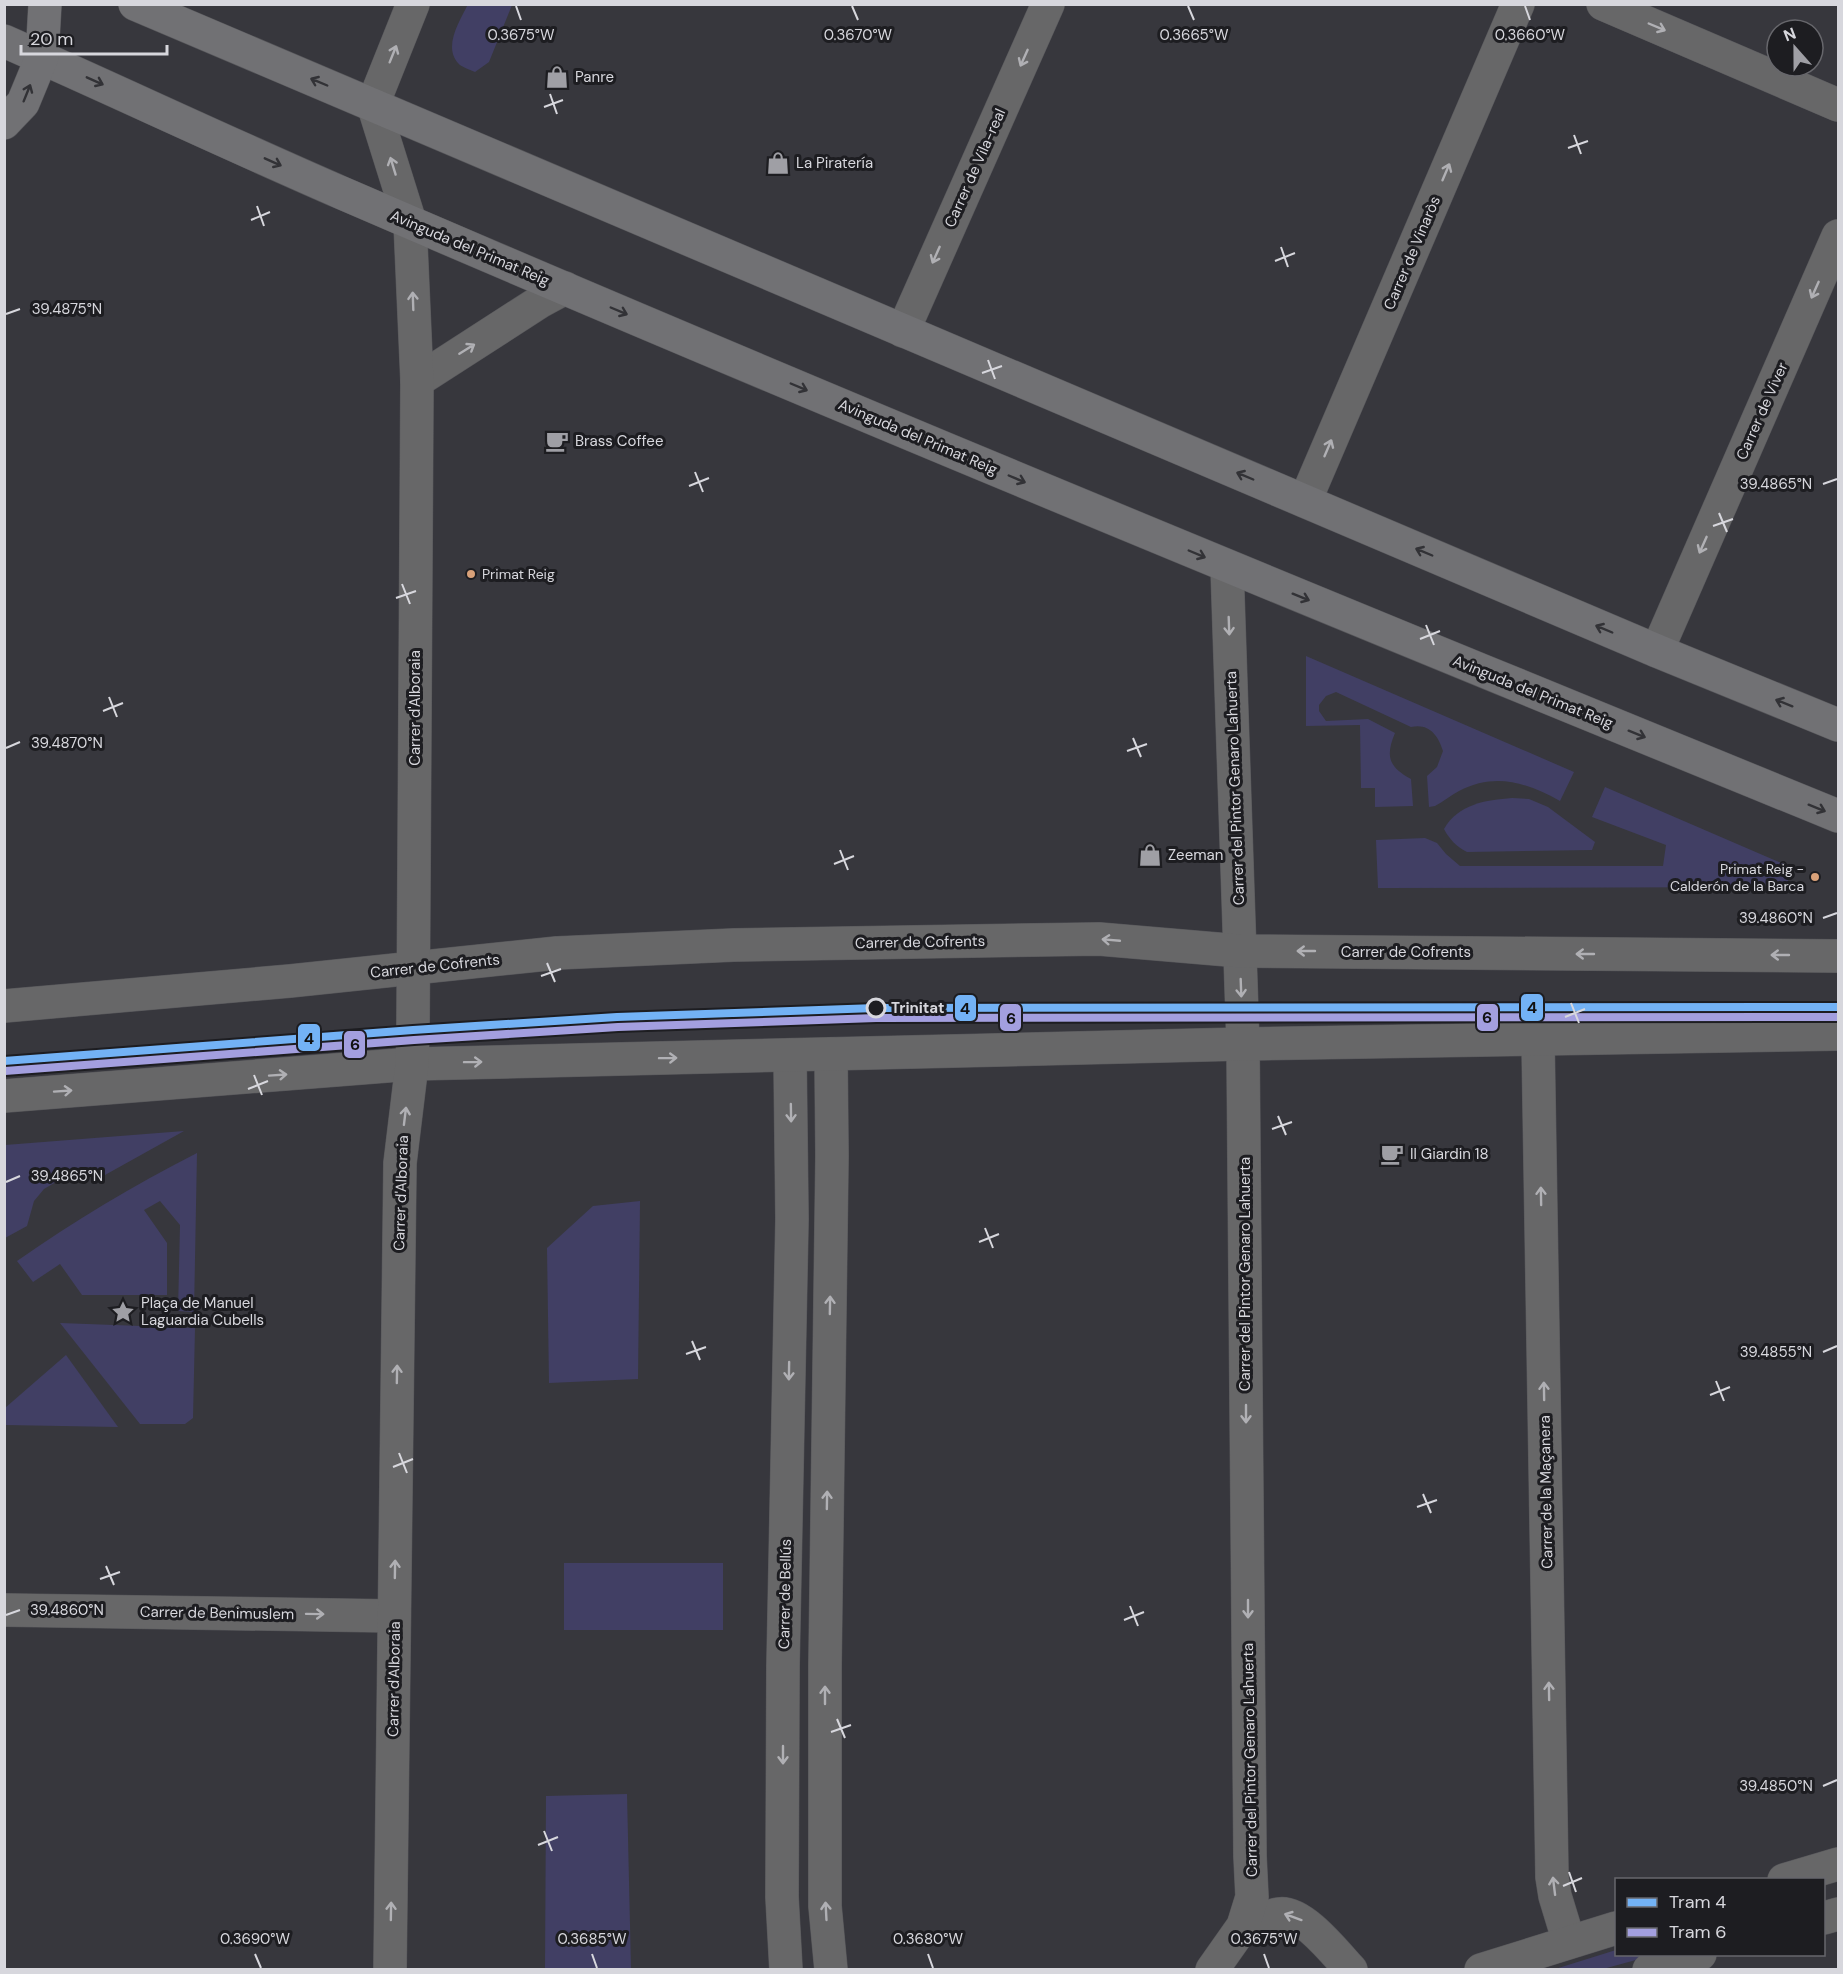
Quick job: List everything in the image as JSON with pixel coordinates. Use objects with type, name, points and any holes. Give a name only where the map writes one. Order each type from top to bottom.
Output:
[{"type":"main road","points":[[4,123],[23,104],[42,57],[45,4]]},
{"type":"main road","points":[[135,4],[1657,651],[1839,724]]},
{"type":"main road","name":"Avinguda del Primat Reig","points":[[4,41],[410,222],[565,288],[1227,567],[1839,816]]},
{"type":"street","points":[[373,104],[413,4]]},
{"type":"street","name":"Carrer de Vila-real","points":[[903,331],[1048,4]]},
{"type":"street","name":"Carrer de Vinaròs","points":[[1305,501],[1518,4]]},
{"type":"street","points":[[1603,4],[1839,105]]},
{"type":"street","name":"Carrer d'Alboraia","points":[[373,104],[410,222],[417,381],[412,1064],[400,1163],[390,1970]]},
{"type":"street","name":"Carrer de Viver","points":[[1657,651],[1839,236]]},
{"type":"street","points":[[417,381],[565,288]]},
{"type":"street","name":"Carrer del Pintor Genaro Lahuerta","points":[[1212,1970],[1243,1926],[1252,1897],[1243,1044],[1227,567]]},
{"type":"street","name":"Carrer de Cofrents","points":[[4,1006],[413,969],[557,952],[746,945],[1099,939],[1240,951],[1839,956]]},
{"type":"street","points":[[4,1096],[412,1064],[1243,1044],[1839,1034]]},
{"type":"street","name":"Carrer de la Maçanera","points":[[1538,1040],[1552,1877],[1555,1896],[1569,1942]]},
{"type":"street","points":[[831,1054],[825,1815],[825,1906],[831,1970]]},
{"type":"street","name":"Carrer de Bellús","points":[[786,1970],[782,1897],[783,1666],[792,1219],[790,1055]]},
{"type":"street","points":[[792,1219],[800,1209],[812,1204],[822,1209],[831,1222]]},
{"type":"street","name":"Carrer de Benimuslem","points":[[4,1610],[394,1616]]},
{"type":"street","points":[[1791,1878],[1839,1864]]},
{"type":"street","points":[[1243,1926],[1280,1913],[1291,1914],[1302,1920],[1351,1970]]},
{"type":"street","points":[[1481,1970],[1615,1929]]},
{"type":"street","points":[[1649,1970],[1694,1956]]},
{"type":"shaded area","points":[[468,4],[512,5],[489,62],[475,72],[459,64],[452,49],[454,34]]},
{"type":"shaded area","points":[[1306,656],[1574,772],[1560,801],[1536,789],[1499,781],[1473,785],[1429,807],[1427,776],[1437,767],[1443,751],[1435,735],[1428,729],[1411,727],[1336,692],[1326,696],[1319,705],[1319,711],[1326,721],[1368,719],[1395,733],[1390,749],[1391,761],[1398,770],[1411,779],[1413,806],[1375,807],[1375,788],[1361,788],[1360,725],[1306,726]]},
{"type":"shaded area","points":[[1605,787],[1786,865],[1789,887],[1378,888],[1376,840],[1425,838],[1437,843],[1460,866],[1663,866],[1666,845],[1592,817]]},
{"type":"shaded area","points":[[1512,798],[1529,799],[1548,807],[1595,842],[1592,850],[1467,852],[1448,836],[1444,829],[1457,814],[1465,809],[1483,802]]},
{"type":"shaded area","points":[[184,1131],[105,1175],[83,1174],[61,1179],[44,1189],[34,1201],[27,1226],[5,1238],[5,1145]]},
{"type":"shaded area","points":[[197,1153],[194,1312],[178,1311],[180,1225],[160,1201],[144,1210],[167,1243],[167,1295],[82,1295],[60,1264],[33,1282],[17,1261],[105,1204]]},
{"type":"shaded area","points":[[640,1201],[638,1379],[549,1383],[547,1248],[593,1206]]},
{"type":"shaded area","points":[[60,1323],[195,1328],[193,1418],[185,1424],[140,1424]]},
{"type":"shaded area","points":[[66,1355],[118,1427],[5,1425],[5,1408]]},
{"type":"shaded area","points":[[564,1563],[723,1563],[723,1630],[564,1630]]},
{"type":"shaded area","points":[[627,1794],[631,1969],[545,1969],[546,1796]]},
{"type":"shaded area","points":[[1615,1950],[1615,1956],[1650,1956],[1603,1969],[1552,1970]]},
{"type":"tram line","name":"4","points":[[4,1061],[617,1017],[876,1008],[1838,1007]]},
{"type":"tram line","name":"6","points":[[5,1071],[618,1027],[876,1018],[1838,1017]]},
{"type":"place","name":"Panre","points":[[557,77]]},
{"type":"place","name":"La Piratería","points":[[778,163]]},
{"type":"place","name":"Brass Coffee","points":[[557,441]]},
{"type":"place","name":"Primat Reig","points":[[471,574]]},
{"type":"place","name":"Zeeman","points":[[1150,855]]},
{"type":"place","name":"Primat Reig - Calderón de la Barca","points":[[1815,877]]},
{"type":"place","name":"Trinitat","points":[[876,1008]]},
{"type":"place","name":"Il Giardin 18","points":[[1392,1154]]},
{"type":"place","name":"Plaça de Manuel Laguardia Cubells","points":[[123,1312]]}]
